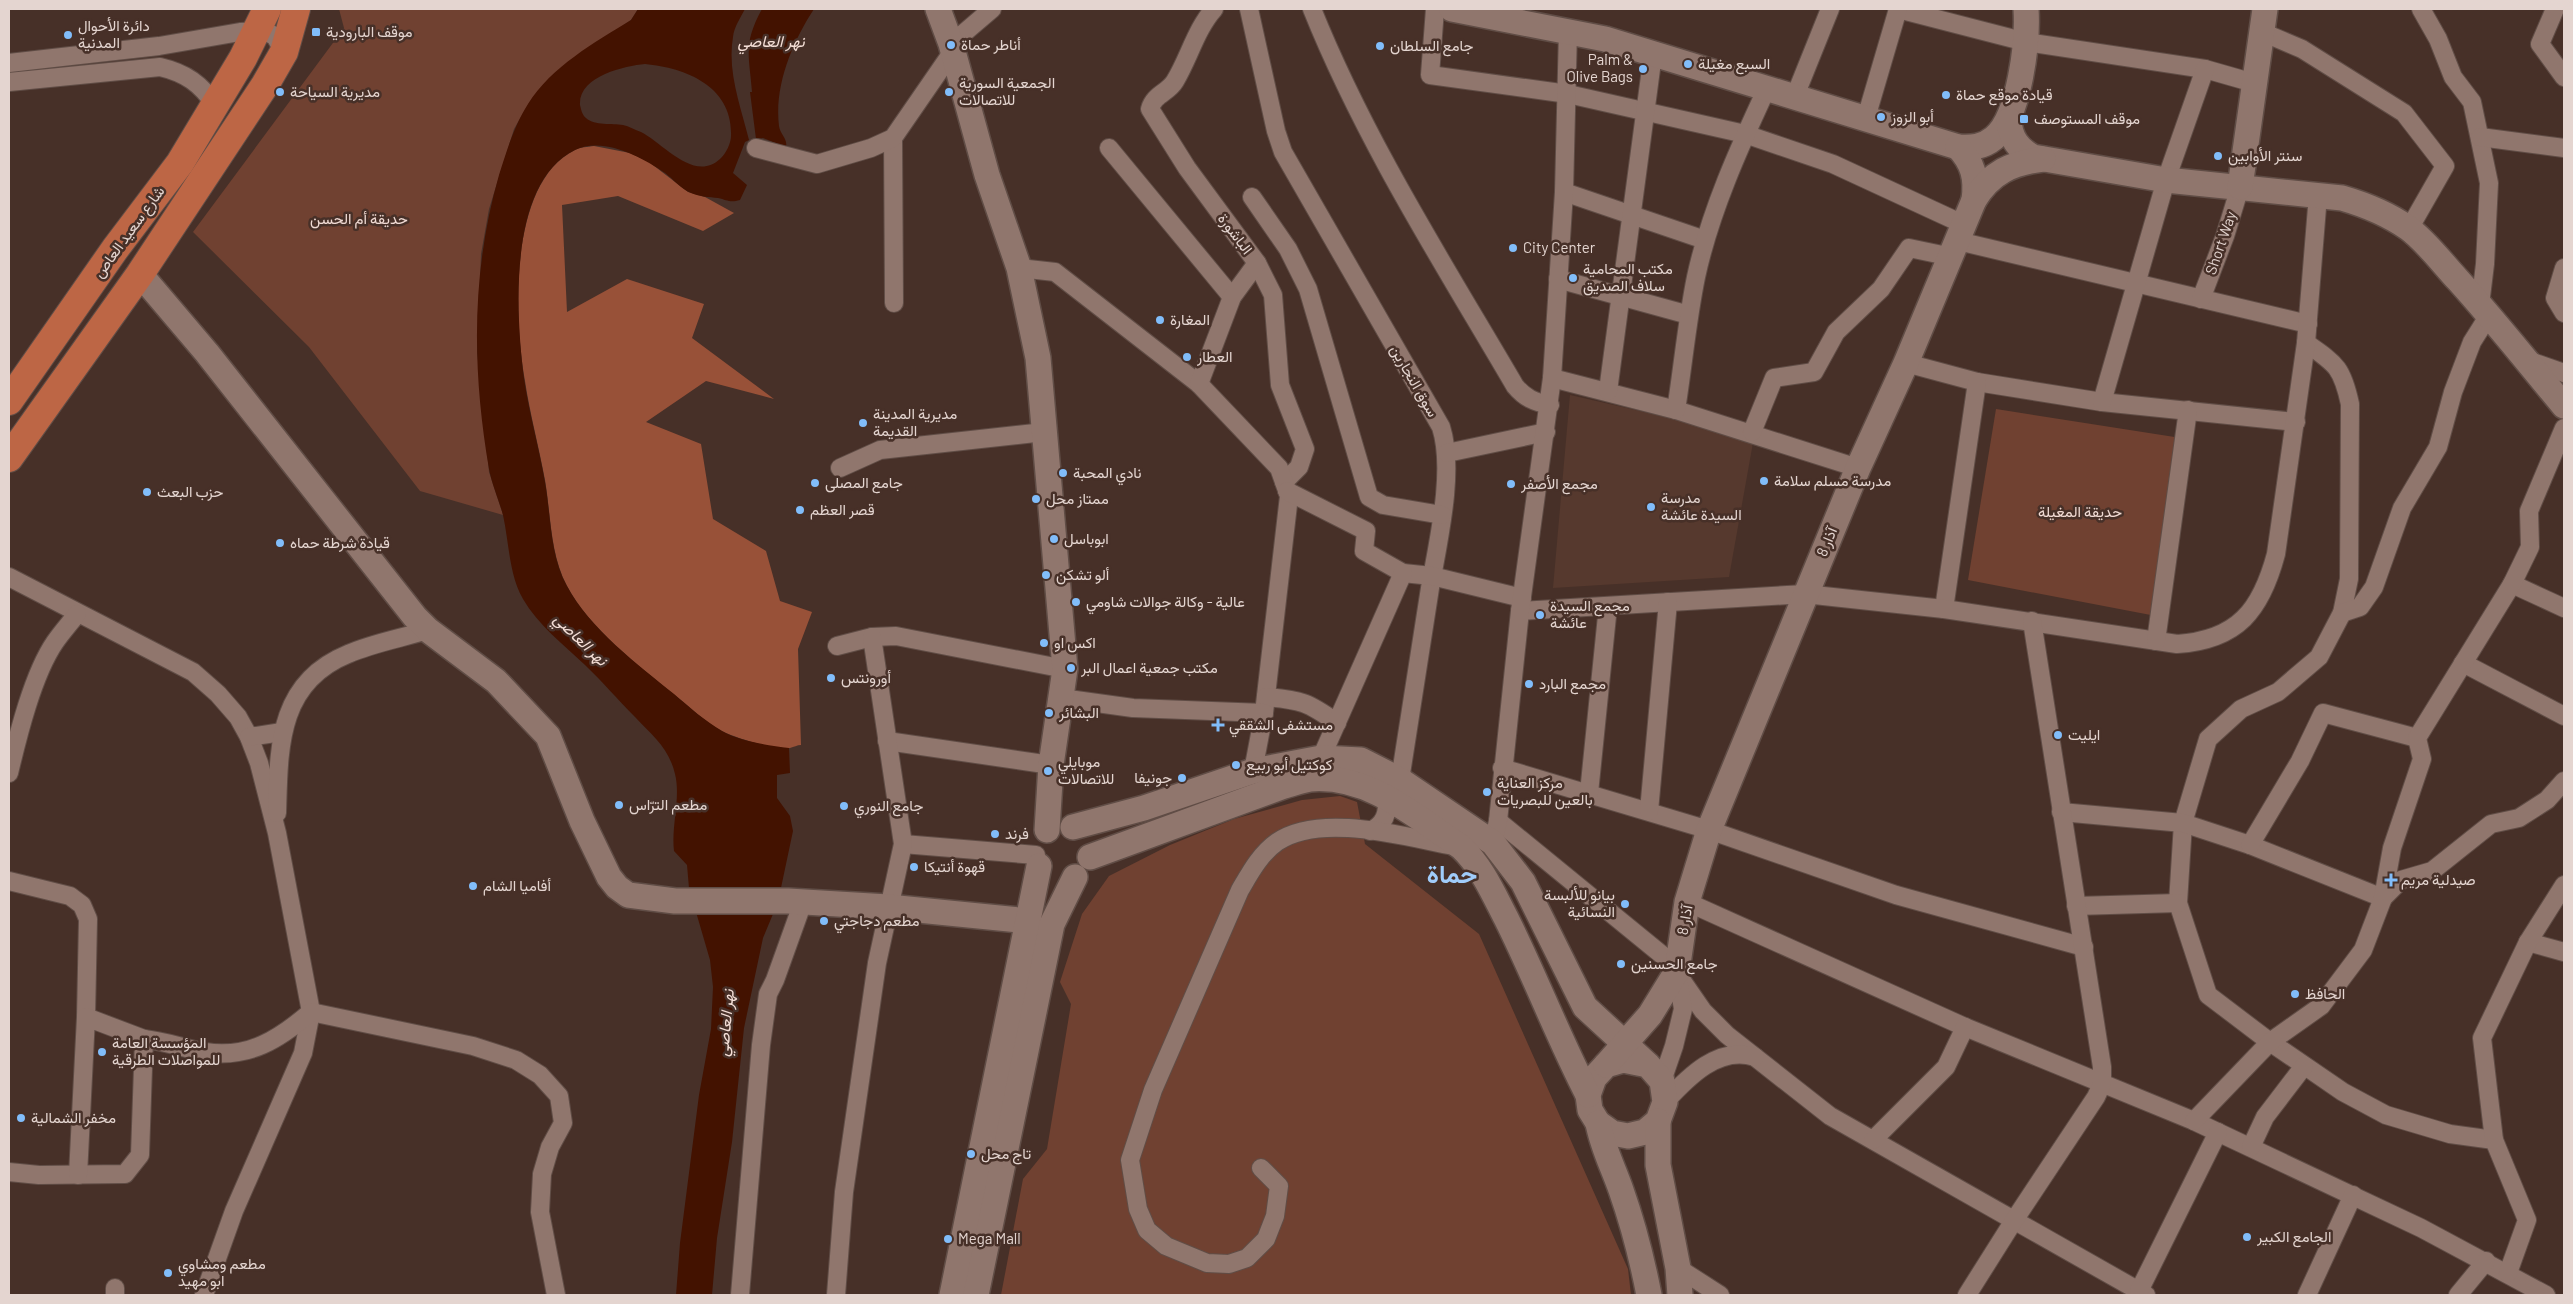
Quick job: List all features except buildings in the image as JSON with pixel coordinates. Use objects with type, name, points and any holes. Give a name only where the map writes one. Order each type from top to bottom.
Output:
[{"type":"main road","points":[[9,458],[140,274],[266,86],[284,52],[296,9]]},
{"type":"main road","points":[[938,9],[952,47],[988,175],[1020,268],[1038,358],[1057,558],[1065,669],[1051,765],[1047,830]]},
{"type":"main road","points":[[1452,9],[1568,30],[1795,96],[1958,147],[1974,148],[1984,144],[2002,130],[2008,120],[2026,42],[2026,9]]},
{"type":"main road","points":[[2240,187],[2263,15]]},
{"type":"main road","name":"شارع سعيد العاص","points":[[9,401],[115,249],[180,163],[216,106],[262,20]]},
{"type":"main road","points":[[2008,120],[2012,138],[2018,146],[2034,157],[2166,180],[2318,195],[2366,205],[2409,229],[2485,310],[2564,406]]},
{"type":"main road","points":[[1958,147],[1966,155],[1975,176],[1974,200]]},
{"type":"main road","name":"8 آذار","points":[[1676,971],[1687,902],[1709,830],[1858,468],[1906,364],[1974,200],[1982,186],[2006,167],[2021,162],[2043,159]]},
{"type":"main road","points":[[115,249],[140,274],[207,352],[389,586],[428,630],[496,680],[548,736],[582,821],[609,877],[617,888],[635,897],[675,901],[795,902],[888,908],[1029,921]]},
{"type":"main road","points":[[952,1295],[1029,921],[1038,841],[1047,830],[1064,825],[1073,827],[1144,808],[1253,771],[1321,758],[1361,760],[1461,847],[1473,859],[1484,876],[1588,1095],[1590,1110],[1598,1123],[1601,1139],[1628,1209],[1643,1262],[1649,1295]]},
{"type":"main road","points":[[1090,857],[1284,786],[1310,779],[1336,780],[1393,789],[1496,832],[1585,1007],[1624,1044],[1658,1092],[1658,1165],[1678,1268],[1680,1295]]},
{"type":"main road","points":[[1037,860],[1051,877],[1067,879],[1075,877],[1082,872],[1090,857],[1087,839],[1073,827]]},
{"type":"main road","points":[[976,1295],[1052,924],[1075,877]]},
{"type":"main road","points":[[1588,1095],[1594,1078],[1650,1015],[1676,971]]},
{"type":"main road","points":[[1585,1007],[1609,1020],[1620,1022],[1650,1015]]},
{"type":"main road","points":[[1606,1065],[1628,1059],[1658,1092]]},
{"type":"main road","points":[[1598,1123],[1612,1133],[1628,1136],[1645,1132],[1658,1092]]},
{"type":"street","points":[[756,148],[817,164],[871,148],[893,138],[952,47],[992,9]]},
{"type":"street","name":"الباشورة","points":[[1214,9],[1206,17],[1172,86],[1156,97],[1150,109],[1187,168],[1257,263],[1273,295],[1280,385],[1305,449],[1299,467],[1285,487]]},
{"type":"street","name":"سوق النجارين","points":[[1249,9],[1276,130],[1283,152],[1441,426],[1447,453],[1442,515],[1393,789],[1385,818],[1381,824],[1370,831]]},
{"type":"street","points":[[1312,9],[1342,76],[1397,184],[1515,386],[1523,396],[1534,402],[1550,405]]},
{"type":"street","points":[[1435,9],[1430,75],[1568,94],[1745,134],[1833,164],[1958,241],[2308,324]]},
{"type":"street","points":[[1795,96],[1830,9]]},
{"type":"street","points":[[1866,118],[1898,9],[2026,42],[2205,69],[2254,83]]},
{"type":"street","points":[[2342,613],[2360,607],[2374,587],[2402,508],[2438,447],[2453,392],[2485,310],[2489,183],[2480,137],[2472,102],[2453,77],[2438,39],[2421,9]]},
{"type":"street","points":[[2555,9],[2540,44],[2564,77]]},
{"type":"street","points":[[2263,15],[2302,50],[2404,113],[2444,166],[2409,229]]},
{"type":"street","points":[[9,63],[159,46],[262,20],[275,36],[284,52]]},
{"type":"street","points":[[1568,30],[1568,94],[1564,192],[1550,405],[1521,604],[1496,832],[1667,959],[1703,1011],[1727,1035],[1759,1058],[1830,1116],[2013,1222],[2143,1293],[2218,1132]]},
{"type":"street","points":[[159,46],[160,67]]},
{"type":"street","points":[[1608,391],[1653,54]]},
{"type":"street","points":[[9,82],[160,67],[180,73],[198,83],[216,106]]},
{"type":"street","points":[[2102,402],[2166,180],[2205,69]]},
{"type":"street","points":[[1676,410],[1690,315],[1706,240],[1745,134],[1767,88]]},
{"type":"street","points":[[2480,137],[2564,148]]},
{"type":"street","points":[[893,138],[894,303]]},
{"type":"street","points":[[1109,148],[1232,296]]},
{"type":"street","name":"Short Way","points":[[2201,299],[2225,236],[2240,187]]},
{"type":"street","points":[[1564,192],[1706,240]]},
{"type":"street","points":[[1285,487],[1366,531],[1364,551],[1403,573],[1432,576],[1521,604],[1608,606],[1805,594],[1944,609],[2032,621],[2156,642],[2177,644],[2210,639],[2239,623],[2261,599],[2268,584],[2276,554],[2306,343],[2318,195]]},
{"type":"street","points":[[1252,197],[1288,249],[1308,289],[1369,497],[1384,505],[1442,515]]},
{"type":"street","points":[[1752,432],[1774,378],[1814,372],[1836,332],[1881,289],[1909,248],[1958,241]]},
{"type":"street","points":[[1200,384],[1226,318],[1232,296],[1257,263]]},
{"type":"street","points":[[1020,268],[1055,272],[1200,384],[1279,468],[1289,496],[1265,705],[1253,771]]},
{"type":"street","points":[[2564,268],[2555,298],[2564,313]]},
{"type":"street","points":[[1558,280],[1690,315]]},
{"type":"street","points":[[2306,343],[2339,368],[2345,381],[2350,404],[2349,579],[2342,613],[2319,657],[2278,692],[2241,708],[2208,739],[2183,823],[2178,903],[2208,995],[2270,1042],[2343,1092],[2386,1115],[2450,1134],[2494,1140]]},
{"type":"street","points":[[2526,360],[2564,373]]},
{"type":"street","points":[[1906,364],[1976,382],[2102,402],[2296,422]]},
{"type":"street","points":[[1552,378],[1608,391],[1752,432],[1858,468]]},
{"type":"street","points":[[1944,609],[1976,382]]},
{"type":"street","points":[[2156,642],[2188,410]]},
{"type":"street","points":[[2194,1121],[2270,1042],[2321,1006],[2363,950],[2383,898],[2392,848],[2422,759],[2417,738],[2512,584],[2530,547],[2529,511],[2557,440],[2564,428]]},
{"type":"street","points":[[840,468],[880,450],[1044,432]]},
{"type":"street","points":[[1447,453],[1546,432]]},
{"type":"street","points":[[1321,758],[1403,573]]},
{"type":"street","points":[[9,577],[77,614],[193,672],[218,694],[238,717],[249,737],[259,764],[277,833],[311,1012],[302,1053],[234,1210],[204,1295]]},
{"type":"street","points":[[2512,584],[2564,608]]},
{"type":"street","points":[[1649,811],[1668,602]]},
{"type":"street","points":[[1589,794],[1608,606]]},
{"type":"street","points":[[9,773],[21,724],[38,680],[54,643],[77,614]]},
{"type":"street","points":[[1967,1295],[2013,1222],[2096,1098],[2102,1084],[2102,1067],[2084,947],[2032,621]]},
{"type":"street","points":[[277,833],[282,732],[301,692],[320,670],[330,663],[363,648],[428,630]]},
{"type":"street","points":[[837,646],[872,637],[896,636],[1065,669]]},
{"type":"street","points":[[836,1295],[846,1182],[877,963],[903,844],[872,637]]},
{"type":"street","points":[[2463,663],[2564,716]]},
{"type":"street","points":[[1062,698],[1133,708],[1265,705],[1298,700],[1314,706],[1337,723]]},
{"type":"street","points":[[2250,845],[2300,761],[2323,713],[2417,738]]},
{"type":"street","points":[[249,737],[282,732]]},
{"type":"street","points":[[887,741],[1051,765]]},
{"type":"street","points":[[1502,768],[1709,830],[1896,895],[2084,947]]},
{"type":"street","points":[[2383,898],[2401,880],[2432,871],[2491,824],[2519,818],[2547,800],[2564,781]]},
{"type":"street","points":[[2061,812],[2183,823],[2250,845],[2383,898]]},
{"type":"street","points":[[1261,1168],[1279,1186],[1275,1216],[1266,1239],[1247,1258],[1229,1264],[1207,1263],[1166,1246],[1146,1230],[1138,1208],[1130,1160],[1153,1090],[1240,890],[1256,863],[1277,842],[1294,834],[1320,828],[1370,831],[1461,847]]},
{"type":"street","points":[[903,844],[1037,860]]},
{"type":"street","points":[[9,881],[70,896],[82,905],[88,919],[86,1017],[78,1175]]},
{"type":"street","points":[[2508,1273],[2527,1220],[2494,1140],[2482,1038],[2528,942],[2564,885]]},
{"type":"street","points":[[740,1295],[761,1044],[768,994],[775,980],[795,902]]},
{"type":"street","points":[[1687,902],[1965,1027],[2194,1121],[2251,1147],[2486,1261],[2546,1295]]},
{"type":"street","points":[[2076,906],[2178,903]]},
{"type":"street","points":[[2528,942],[2564,952]]},
{"type":"street","points":[[1658,1092],[1674,1046],[1683,1008],[1676,971]]},
{"type":"street","points":[[86,1017],[144,1039],[168,1042],[206,1052],[243,1053],[281,1037],[311,1012]]},
{"type":"street","points":[[311,1012],[473,1046],[516,1060],[540,1075],[559,1096],[563,1123],[550,1147],[542,1174],[540,1212],[556,1295]]},
{"type":"street","points":[[1873,1140],[1946,1067],[1965,1027]]},
{"type":"street","points":[[9,1172],[39,1175],[125,1174],[140,1155],[144,1039]]},
{"type":"street","points":[[1658,1092],[1689,1077],[1728,1054],[1742,1053],[1759,1058]]},
{"type":"street","points":[[2251,1147],[2265,1117],[2304,1066]]},
{"type":"street","points":[[2307,1295],[2353,1195]]},
{"type":"street","points":[[2458,1295],[2486,1261]]},
{"type":"street","points":[[1678,1268],[1720,1295]]},
{"type":"shaded area","points":[[594,146],[630,153],[649,162],[688,192],[705,197],[734,213],[703,231],[618,196],[562,205],[567,312],[627,279],[704,304],[692,338],[774,399],[706,381],[646,422],[701,444],[713,519],[766,551],[780,601],[812,612],[798,649],[801,745],[783,748],[745,740],[722,731],[698,715],[631,659],[601,631],[576,602],[561,574],[554,548],[545,480],[529,406],[521,355],[518,289],[527,221],[537,191],[553,167],[575,150]]},
{"type":"shaded area","name":"مدرسة السيدة عائشة","points":[[1570,395],[1754,437],[1729,577],[1553,588]]},
{"type":"green space","name":"حديقة أم الحسن","points":[[339,9],[638,9],[631,20],[565,65],[544,84],[529,103],[514,129],[489,209],[481,254],[477,351],[489,472],[503,515],[420,491],[309,347],[193,232],[344,28]]},
{"type":"green space","name":"حديقة المغيلة","points":[[1996,409],[2181,438],[2156,616],[1968,580]]},
{"type":"green space","points":[[1340,796],[1357,802],[1365,844],[1479,934],[1628,1269],[1631,1295],[1001,1295],[1023,1179],[1047,1149],[1071,1004],[1060,982],[1082,914],[1109,876],[1170,845],[1234,819],[1302,800]]},
{"type":"water","points":[[638,9],[745,9],[734,33],[732,63],[733,76],[749,140],[745,142],[733,173],[747,185],[740,200],[737,201],[701,196],[687,191],[656,167],[622,150],[598,145],[586,146],[575,150],[553,167],[537,191],[527,220],[521,253],[519,321],[524,378],[545,482],[554,549],[561,574],[576,602],[615,645],[709,723],[738,738],[789,748],[790,773],[777,775],[777,798],[790,816],[793,831],[778,902],[763,938],[744,1028],[732,1142],[717,1238],[712,1295],[676,1295],[680,1243],[699,1095],[711,1029],[713,987],[710,960],[689,888],[687,865],[674,851],[673,841],[677,793],[675,774],[669,757],[659,742],[591,671],[543,626],[518,590],[510,558],[503,515],[489,469],[479,395],[477,321],[483,248],[490,211],[508,147],[523,112],[549,78],[575,56],[631,20]],"holes":[[[645,64],[676,70],[704,83],[716,93],[724,105],[730,119],[730,142],[722,157],[710,165],[689,164],[641,132],[628,126],[590,121],[583,114],[580,105],[581,95],[594,80],[604,74],[626,67]]]},
{"type":"water","name":"نهر العاصي","points":[[762,9],[814,9],[792,49],[782,79],[778,111],[779,126],[786,141],[786,147],[763,138],[756,139],[750,92],[752,92],[749,49],[752,31]]},
{"type":"place","name":"موقف البارودية","points":[[316,32]]},
{"type":"place","name":"دائرة الأحوال المدنية","points":[[68,35]]},
{"type":"place","name":"أناطر حماة","points":[[951,45]]},
{"type":"place","name":"جامع السلطان","points":[[1380,46]]},
{"type":"place","name":"السبع مغيلة","points":[[1688,64]]},
{"type":"place","name":"Palm & Olive Bags","points":[[1643,69]]},
{"type":"place","name":"مديرية السياحة","points":[[280,92]]},
{"type":"place","name":"الجمعية السورية للاتصالات","points":[[949,92]]},
{"type":"place","name":"قيادة موقع حماة","points":[[1946,95]]},
{"type":"place","name":"أبو الزوز","points":[[1881,117]]},
{"type":"place","name":"موقف المستوصف","points":[[2024,119]]},
{"type":"place","name":"سنتر الأوابين","points":[[2218,156]]},
{"type":"place","name":"City Center","points":[[1513,248]]},
{"type":"place","name":"مكتب المحامية سلاف الصديق","points":[[1573,278]]},
{"type":"place","name":"المغارة","points":[[1160,320]]},
{"type":"place","name":"العطار","points":[[1187,357]]},
{"type":"place","name":"مديرية المدينة القديمة","points":[[863,423]]},
{"type":"place","name":"نادي المحبة","points":[[1063,473]]},
{"type":"place","name":"مدرسة مسلم سلامة","points":[[1764,481]]},
{"type":"place","name":"جامع المصلى","points":[[815,483]]},
{"type":"place","name":"مجمع الأصفر","points":[[1511,484]]},
{"type":"place","name":"حزب البعث","points":[[147,492]]},
{"type":"place","name":"ممتاز محل","points":[[1036,499]]},
{"type":"place","name":"مدرسة السيدة عائشة","points":[[1651,507]]},
{"type":"place","name":"قصر العظم","points":[[800,510]]},
{"type":"place","name":"ابوباسل","points":[[1054,539]]},
{"type":"place","name":"قيادة شرطة حماه","points":[[280,543]]},
{"type":"place","name":"ألو تشكن","points":[[1046,575]]},
{"type":"place","name":"عالية - وكالة جوالات شاومي","points":[[1076,602]]},
{"type":"place","name":"مجمع السيدة عائشة","points":[[1540,615]]},
{"type":"place","name":"اكس او","points":[[1044,643]]},
{"type":"place","name":"مكتب جمعية اعمال البر","points":[[1071,668]]},
{"type":"place","name":"أورونتس","points":[[831,678]]},
{"type":"place","name":"مجمع البارد","points":[[1529,684]]},
{"type":"place","name":"البشائر","points":[[1049,713]]},
{"type":"place","name":"مستشفى الشققي","points":[[1218,725]]},
{"type":"place","name":"ايليت","points":[[2058,735]]},
{"type":"place","name":"كوكتيل أبو ربيع","points":[[1236,765]]},
{"type":"place","name":"موبايلي للاتصالات","points":[[1048,771]]},
{"type":"place","name":"جونيفا","points":[[1182,778]]},
{"type":"place","name":"مركز العناية بالعين للبصريات","points":[[1487,792]]},
{"type":"place","name":"مطعم الترّاس","points":[[619,805]]},
{"type":"place","name":"جامع النوري","points":[[844,806]]},
{"type":"place","name":"فرند","points":[[995,834]]},
{"type":"place","name":"قهوة أنتيكا","points":[[914,867]]},
{"type":"place","name":"صيدلية مريم","points":[[2391,880]]},
{"type":"place","name":"أفاميا الشام","points":[[473,886]]},
{"type":"place","name":"بيانو للألبسة النسائية","points":[[1625,904]]},
{"type":"place","name":"مطعم دجاجتي","points":[[824,921]]},
{"type":"place","name":"جامع الحسنين","points":[[1621,964]]},
{"type":"place","name":"الحافظ","points":[[2295,994]]},
{"type":"place","name":"المؤسسة العامة للمواصلات الطرقية","points":[[102,1052]]},
{"type":"place","name":"مخفر الشمالية","points":[[21,1118]]},
{"type":"place","name":"تاج محل","points":[[971,1154]]},
{"type":"place","name":"الجامع الكبير","points":[[2247,1237]]},
{"type":"place","name":"Mega Mall","points":[[948,1239]]},
{"type":"place","name":"مطعم ومشاوي ابو مهيد","points":[[168,1273]]},
{"type":"district","name":"حماة","points":[[1452,874]]}]
